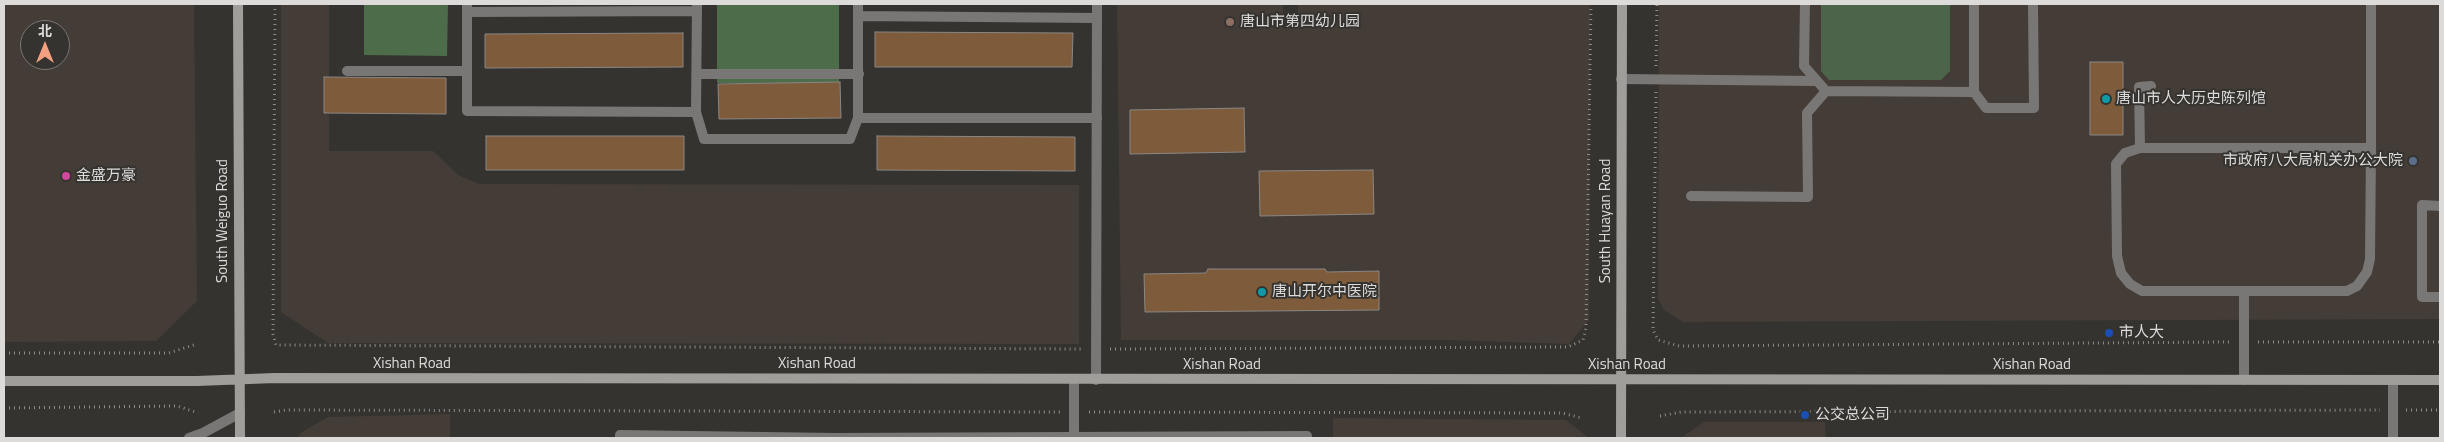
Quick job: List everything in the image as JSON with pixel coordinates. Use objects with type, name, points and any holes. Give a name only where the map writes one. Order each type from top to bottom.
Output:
[{"type":"street","name":"South Weiguo Road","points":[[238,4],[238,380],[240,438]]},
{"type":"street","points":[[696,112],[467,111],[467,8],[697,8],[698,74],[696,112],[704,139],[850,139],[858,118],[858,4]]},
{"type":"street","points":[[1096,380],[1097,4]]},
{"type":"street","name":"South Huayan Road","points":[[1621,438],[1622,4]]},
{"type":"street","points":[[1805,4],[1804,66],[1826,91],[1974,92]]},
{"type":"street","points":[[1974,4],[1974,92],[1986,108],[2034,108],[2034,4]]},
{"type":"street","points":[[2371,4],[2366,87],[2371,148],[2370,259],[2367,272],[2357,286],[2347,291],[2142,291],[2130,284],[2121,273],[2117,256],[2116,164],[2125,153],[2140,148],[2371,148]]},
{"type":"street","points":[[858,16],[1097,18]]},
{"type":"street","points":[[347,70],[467,70]]},
{"type":"street","points":[[698,74],[859,74]]},
{"type":"street","points":[[1621,79],[1817,81]]},
{"type":"street","points":[[2140,148],[2139,87],[2151,86]]},
{"type":"street","points":[[1690,196],[1808,197],[1807,113],[1826,91]]},
{"type":"street","points":[[858,118],[1097,118]]},
{"type":"street","points":[[2440,206],[2422,206],[2422,297],[2440,297]]},
{"type":"street","points":[[2244,291],[2244,380]]},
{"type":"street","points":[[1074,380],[1074,438]]},
{"type":"street","points":[[2393,380],[2393,438]]},
{"type":"street","name":"Xishan Road","points":[[4,381],[2440,380]]},
{"type":"street","points":[[189,438],[203,433],[240,413]]},
{"type":"street","points":[[620,438],[620,435],[835,438],[1307,436],[1307,438]]},
{"type":"path","points":[[275,4],[273,334],[276,345],[1096,349],[1568,347],[1584,340],[1586,328],[1590,4]]},
{"type":"path","points":[[1657,4],[1653,330],[1658,340],[1679,346],[2440,342]]},
{"type":"path","points":[[4,353],[169,354],[197,344]]},
{"type":"path","points":[[4,408],[177,406],[198,413]]},
{"type":"path","points":[[274,412],[286,410],[1562,413],[1582,418]]},
{"type":"path","points":[[1660,416],[1681,412],[2440,410]]},
{"type":"shaded area","points":[[4,4],[194,4],[197,301],[156,341],[4,342]]},
{"type":"shaded area","points":[[281,4],[329,4],[329,151],[433,151],[458,175],[479,184],[1079,185],[1079,344],[328,343],[281,312]]},
{"type":"shaded area","points":[[1117,4],[1283,4],[1283,29],[1298,17],[1298,4],[1590,4],[1589,320],[1569,344],[1447,340],[1121,340]]},
{"type":"shaded area","points":[[1659,4],[2440,4],[2440,319],[1683,322],[1664,310],[1658,299]]},
{"type":"shaded area","points":[[450,414],[450,438],[296,438],[302,432],[328,417]]},
{"type":"shaded area","points":[[1333,418],[1566,420],[1589,438],[1333,438]]},
{"type":"shaded area","points":[[1704,422],[1825,422],[1826,438],[1681,438]]},
{"type":"green space","points":[[364,4],[448,4],[447,56],[364,55]]},
{"type":"green space","points":[[717,4],[839,4],[839,83],[717,83]]},
{"type":"green space","points":[[1821,4],[1950,4],[1950,71],[1941,80],[1829,80],[1821,71]]},
{"type":"building","points":[[875,32],[1073,33],[1072,67],[875,67]]},
{"type":"building","points":[[683,33],[683,67],[485,68],[485,34]]},
{"type":"building","name":"唐山市人大历史陈列馆","points":[[2090,62],[2123,62],[2123,135],[2090,135]]},
{"type":"building","points":[[324,77],[446,78],[446,114],[324,113]]},
{"type":"building","points":[[840,82],[841,118],[719,119],[718,84]]},
{"type":"building","points":[[1244,108],[1245,152],[1130,154],[1130,110]]},
{"type":"building","points":[[486,136],[684,136],[684,170],[486,170]]},
{"type":"building","points":[[877,136],[1075,137],[1075,171],[877,170]]},
{"type":"building","points":[[1373,170],[1374,214],[1260,216],[1259,171]]},
{"type":"building","name":"唐山开尔中医院","points":[[1208,269],[1325,269],[1327,272],[1379,271],[1379,310],[1145,312],[1144,274],[1206,273]]},
{"type":"place","name":"唐山市第四幼儿园","points":[[1230,22]]},
{"type":"place","name":"唐山市人大历史陈列馆","points":[[2106,99]]},
{"type":"place","name":"市政府八大局机关办公大院","points":[[2413,161]]},
{"type":"place","name":"金盛万豪","points":[[66,176]]},
{"type":"place","name":"唐山开尔中医院","points":[[1262,292]]},
{"type":"place","name":"市人大","points":[[2109,333]]},
{"type":"place","name":"公交总公司","points":[[1805,415]]}]
